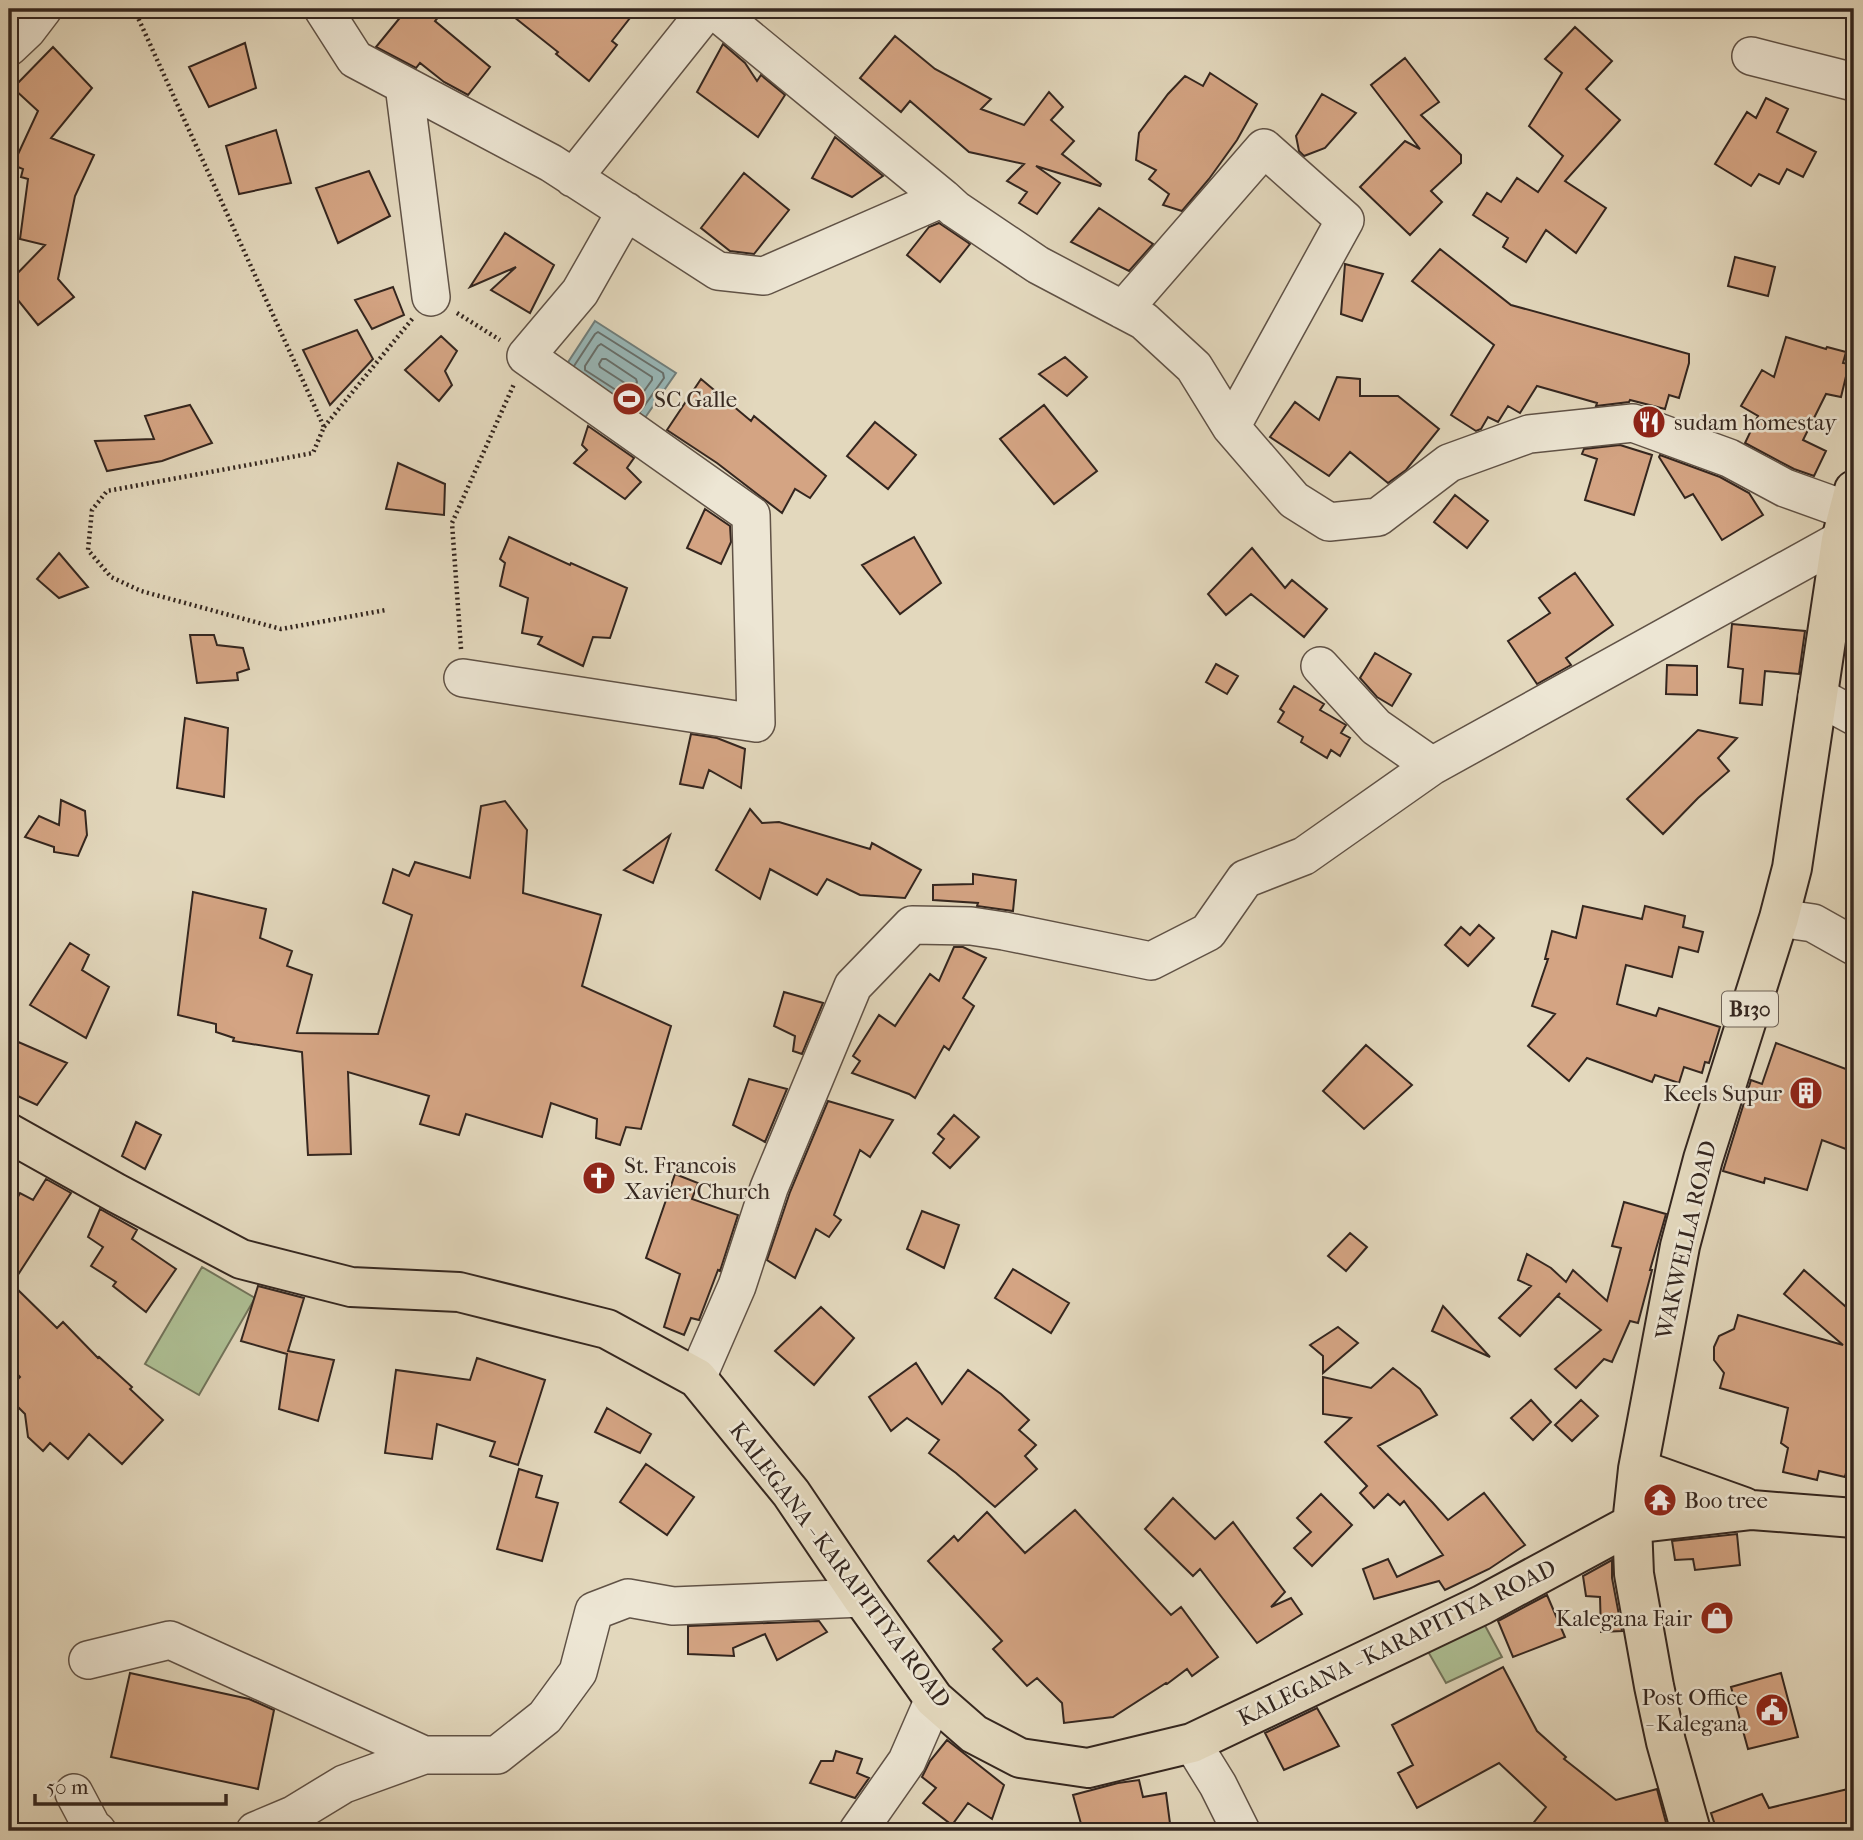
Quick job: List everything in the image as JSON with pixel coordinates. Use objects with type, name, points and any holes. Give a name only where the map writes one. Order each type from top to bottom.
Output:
[{"type":"main road","name":"WAKWELLA ROAD","points":[[1691,1831],[1666,1742],[1634,1574],[1632,1524],[1638,1469],[1680,1246],[1703,1160],[1792,869],[1848,513]]},
{"type":"main road","name":"KALEGANA - KARAPITIYA ROAD","points":[[9,1133],[241,1259],[352,1287],[458,1292],[607,1329],[697,1378],[791,1493],[934,1699],[974,1734],[1020,1758],[1088,1768],[1192,1744],[1482,1605],[1632,1524]]},
{"type":"main road","points":[[1638,1469],[1752,1510]]},
{"type":"main road","points":[[1632,1524],[1752,1510],[1854,1518]]},
{"type":"street","points":[[9,47],[43,9]]},
{"type":"street","points":[[323,9],[355,59],[551,163],[718,271],[764,276],[943,198]]},
{"type":"street","points":[[573,178],[710,9],[955,209],[1038,265],[1144,321],[1194,367],[1231,427],[1294,500],[1329,522],[1378,517],[1448,463],[1529,433],[1633,423],[1729,458],[1785,488],[1848,513]]},
{"type":"street","points":[[1751,56],[1854,82]]},
{"type":"street","points":[[404,85],[431,297]]},
{"type":"street","points":[[1123,310],[1264,148],[1345,220],[1231,427]]},
{"type":"street","points":[[463,678],[756,723],[751,515],[526,356],[580,292],[626,211]]},
{"type":"street","points":[[697,1378],[737,1286],[769,1188],[853,986],[912,925],[971,926],[1151,961],[1208,932],[1245,880],[1304,856],[1432,766],[1848,513]]},
{"type":"street","points":[[1320,666],[1376,727],[1432,766]]},
{"type":"street","points":[[1818,696],[1854,716]]},
{"type":"street","points":[[1779,918],[1813,923],[1854,946]]},
{"type":"street","points":[[255,1831],[293,1815],[344,1784],[424,1755],[496,1755],[545,1717],[578,1672],[594,1611],[628,1598],[673,1606],[862,1598]]},
{"type":"street","points":[[88,1660],[170,1640],[424,1755]]},
{"type":"street","points":[[859,1831],[907,1761],[934,1699]]},
{"type":"street","points":[[1192,1744],[1218,1785],[1241,1831]]},
{"type":"street","points":[[74,1793],[92,1827],[97,1831]]},
{"type":"path","points":[[134,9],[324,427]]},
{"type":"path","points":[[386,610],[281,629],[141,591],[111,577],[88,550],[92,510],[107,491],[313,453],[324,427],[431,297],[526,356],[452,523],[463,678]]},
{"type":"green space","points":[[202,1267],[255,1298],[199,1395],[145,1364]]},
{"type":"green space","points":[[1482,1620],[1502,1657],[1446,1683],[1426,1648]]},
{"type":"water","name":"SC Galle","points":[[595,321],[676,373],[640,425],[561,373]]},
{"type":"building","points":[[407,9],[445,9],[435,21],[490,67],[468,95],[444,82],[420,63],[416,68],[376,47]]},
{"type":"building","points":[[504,9],[637,9],[612,41],[617,45],[589,81]]},
{"type":"building","points":[[1575,27],[1612,61],[1586,89],[1620,120],[1565,181],[1606,208],[1576,253],[1546,230],[1526,262],[1503,247],[1508,238],[1473,215],[1487,193],[1501,202],[1517,178],[1538,192],[1563,156],[1529,126],[1562,73],[1545,59]]},
{"type":"building","points":[[895,36],[935,69],[991,99],[981,109],[1024,125],[1049,92],[1063,107],[1051,120],[1074,141],[1062,154],[1101,184],[1100,186],[1036,166],[1060,183],[1037,214],[1019,203],[1027,192],[1007,181],[1024,164],[969,152],[910,101],[901,112],[860,78]]},
{"type":"building","points":[[245,43],[256,88],[209,107],[189,67]]},
{"type":"building","points":[[723,44],[745,63],[757,81],[761,75],[785,95],[758,137],[697,92]]},
{"type":"building","points":[[53,47],[92,88],[51,138],[94,155],[75,196],[58,279],[74,297],[38,325],[9,289],[9,282],[45,245],[20,239],[28,179],[21,177],[23,169],[13,165],[38,111],[13,88]]},
{"type":"building","points":[[1405,58],[1439,102],[1421,115],[1461,155],[1461,163],[1431,191],[1442,202],[1410,235],[1360,187],[1405,141],[1420,149],[1371,85]]},
{"type":"building","points":[[1210,73],[1257,104],[1237,140],[1182,211],[1163,205],[1169,194],[1149,179],[1156,170],[1136,160],[1139,133],[1185,76],[1203,86]]},
{"type":"building","points":[[1322,94],[1356,113],[1325,148],[1304,156],[1299,151],[1296,136]]},
{"type":"building","points":[[1766,98],[1788,109],[1777,132],[1816,152],[1803,177],[1787,169],[1779,184],[1759,174],[1751,186],[1715,164],[1747,112],[1756,118]]},
{"type":"building","points":[[276,130],[291,183],[239,194],[226,146]]},
{"type":"building","points":[[835,137],[883,176],[852,197],[812,178]]},
{"type":"building","points":[[369,171],[390,216],[338,243],[316,188]]},
{"type":"building","points":[[744,173],[789,210],[754,254],[730,251],[701,228]]},
{"type":"building","points":[[1099,208],[1153,244],[1129,271],[1071,242]]},
{"type":"building","points":[[939,223],[970,244],[940,282],[907,255],[929,227]]},
{"type":"building","points":[[505,233],[554,265],[530,313],[491,290],[516,267],[470,287]]},
{"type":"building","points":[[1440,249],[1511,305],[1689,354],[1679,398],[1669,395],[1665,409],[1630,400],[1596,406],[1597,403],[1537,386],[1520,413],[1508,406],[1498,422],[1488,417],[1481,429],[1476,431],[1451,415],[1494,345],[1412,281]]},
{"type":"building","points":[[1735,257],[1775,267],[1768,296],[1728,286]]},
{"type":"building","points":[[1345,264],[1383,274],[1362,321],[1341,314]]},
{"type":"building","points":[[393,287],[404,315],[372,329],[355,300]]},
{"type":"building","points":[[357,330],[373,359],[330,405],[303,350]]},
{"type":"building","points":[[441,336],[457,351],[445,371],[452,385],[439,401],[405,370]]},
{"type":"building","points":[[1786,337],[1846,352],[1843,363],[1849,364],[1841,397],[1826,394],[1803,440],[1826,451],[1814,476],[1794,469],[1745,443],[1758,416],[1741,406],[1762,370],[1774,377]]},
{"type":"building","points":[[1065,357],[1087,377],[1067,396],[1039,374]]},
{"type":"building","points":[[1337,377],[1360,379],[1360,396],[1398,396],[1439,429],[1406,470],[1388,483],[1350,452],[1329,476],[1270,437],[1295,402],[1319,420]]},
{"type":"building","points":[[701,379],[751,421],[754,416],[826,476],[810,498],[795,489],[782,513],[717,463],[667,430]]},
{"type":"building","points":[[190,405],[212,443],[162,461],[107,471],[95,441],[154,439],[145,416]]},
{"type":"building","points":[[1044,405],[1097,471],[1054,504],[1000,439]]},
{"type":"building","points":[[875,422],[916,455],[888,489],[847,456]]},
{"type":"building","points":[[588,426],[634,458],[627,468],[641,482],[625,499],[574,463],[587,450],[582,445]]},
{"type":"building","points":[[1620,445],[1652,455],[1634,515],[1585,500],[1597,459],[1582,454],[1584,449]]},
{"type":"building","points":[[1660,455],[1720,477],[1749,493],[1763,515],[1722,540],[1693,494],[1685,498]]},
{"type":"building","points":[[398,463],[445,484],[444,515],[386,509]]},
{"type":"building","points":[[1455,495],[1488,521],[1467,548],[1434,522]]},
{"type":"building","points":[[705,509],[730,526],[731,542],[721,564],[687,548]]},
{"type":"building","points":[[509,537],[627,588],[610,638],[593,637],[583,666],[538,644],[542,637],[522,633],[528,598],[500,586],[505,563],[500,559]]},
{"type":"building","points":[[914,537],[941,583],[900,614],[862,565]]},
{"type":"building","points":[[1252,548],[1285,588],[1292,580],[1327,609],[1304,637],[1251,594],[1226,615],[1208,594]]},
{"type":"building","points":[[59,553],[88,587],[59,598],[37,579]]},
{"type":"building","points":[[1575,573],[1613,625],[1566,658],[1571,665],[1537,684],[1508,641],[1550,613],[1539,598]]},
{"type":"building","points":[[1732,624],[1805,631],[1799,674],[1765,671],[1762,705],[1740,703],[1743,669],[1728,667]]},
{"type":"building","points":[[190,635],[214,635],[217,645],[243,648],[249,669],[237,673],[238,680],[197,683]]},
{"type":"building","points":[[1375,653],[1411,674],[1392,706],[1377,697],[1360,678]]},
{"type":"building","points":[[1216,664],[1238,676],[1227,694],[1206,682]]},
{"type":"building","points":[[1667,665],[1697,666],[1697,695],[1666,694]]},
{"type":"building","points":[[1294,686],[1324,704],[1320,710],[1346,725],[1341,733],[1350,738],[1340,756],[1331,750],[1327,758],[1301,742],[1303,737],[1278,722],[1284,712],[1280,709]]},
{"type":"building","points":[[185,718],[228,728],[224,797],[177,788]]},
{"type":"building","points":[[1698,730],[1737,738],[1718,758],[1729,771],[1663,834],[1627,799]]},
{"type":"building","points":[[691,734],[717,738],[745,749],[741,788],[709,770],[703,788],[680,784]]},
{"type":"building","points":[[61,800],[85,811],[87,835],[78,856],[54,852],[54,847],[25,837],[39,816],[59,825]]},
{"type":"building","points":[[505,801],[527,830],[523,893],[601,915],[582,986],[671,1026],[641,1129],[626,1127],[620,1145],[596,1138],[597,1119],[551,1103],[542,1137],[466,1114],[459,1135],[420,1124],[429,1096],[348,1072],[351,1154],[308,1155],[302,1052],[233,1041],[234,1038],[216,1032],[216,1024],[178,1015],[193,892],[266,909],[260,938],[292,951],[287,966],[312,975],[297,1033],[378,1034],[412,915],[383,903],[393,869],[409,876],[415,862],[470,878],[481,806]]},
{"type":"building","points":[[750,809],[762,823],[779,822],[870,849],[872,843],[921,870],[905,898],[860,895],[827,879],[817,895],[770,869],[760,899],[716,870]]},
{"type":"building","points":[[670,835],[653,883],[624,870]]},
{"type":"building","points":[[973,874],[1016,880],[1013,911],[977,906],[978,903],[933,900],[933,885],[973,884]]},
{"type":"building","points":[[1583,906],[1642,919],[1645,906],[1685,916],[1683,927],[1703,932],[1698,952],[1679,947],[1672,977],[1626,965],[1617,1004],[1656,1016],[1659,1008],[1720,1027],[1709,1063],[1705,1062],[1702,1073],[1684,1067],[1679,1083],[1655,1075],[1652,1082],[1587,1058],[1569,1081],[1528,1046],[1555,1014],[1532,1006],[1548,959],[1545,959],[1552,931],[1576,938]]},
{"type":"building","points":[[1479,925],[1494,938],[1468,966],[1445,945],[1461,927],[1470,935]]},
{"type":"building","points":[[70,943],[89,955],[82,970],[109,987],[86,1038],[30,1005]]},
{"type":"building","points":[[954,947],[963,947],[986,958],[963,998],[974,1006],[949,1050],[944,1046],[915,1098],[852,1073],[860,1061],[853,1056],[879,1015],[895,1026],[930,974],[939,981]]},
{"type":"building","points":[[784,992],[823,1003],[802,1054],[793,1051],[795,1036],[774,1026]]},
{"type":"building","points":[[9,1038],[67,1063],[37,1105],[9,1092]]},
{"type":"building","points":[[1776,1043],[1854,1072],[1854,1152],[1822,1140],[1807,1190],[1765,1178],[1764,1183],[1723,1171],[1751,1080],[1762,1084]]},
{"type":"building","points":[[1366,1045],[1412,1085],[1364,1129],[1323,1091]]},
{"type":"building","points":[[749,1079],[787,1089],[765,1142],[733,1125]]},
{"type":"building","points":[[828,1101],[893,1120],[870,1157],[860,1150],[834,1215],[841,1220],[829,1237],[816,1229],[795,1278],[767,1260],[790,1192]]},
{"type":"building","points":[[954,1115],[979,1137],[950,1168],[933,1153],[944,1139],[938,1134]]},
{"type":"building","points":[[136,1122],[161,1135],[145,1169],[122,1156]]},
{"type":"building","points":[[675,1174],[698,1183],[692,1199],[738,1215],[720,1271],[718,1270],[699,1320],[691,1318],[684,1335],[664,1327],[680,1274],[646,1258]]},
{"type":"building","points":[[46,1179],[71,1193],[12,1284],[57,1328],[63,1322],[163,1420],[122,1464],[89,1434],[68,1459],[50,1443],[43,1451],[28,1437],[25,1414],[9,1398],[9,1388],[20,1377],[9,1365],[9,1214],[20,1193],[33,1200]]},
{"type":"building","points":[[1624,1202],[1666,1214],[1652,1270],[1638,1323],[1630,1321],[1612,1362],[1604,1359],[1576,1388],[1555,1369],[1601,1330],[1558,1296],[1560,1293],[1520,1336],[1499,1318],[1531,1286],[1518,1280],[1527,1254],[1551,1268],[1566,1282],[1573,1270],[1607,1301],[1621,1248],[1612,1246]]},
{"type":"building","points":[[100,1209],[137,1230],[132,1239],[176,1269],[146,1312],[113,1286],[116,1282],[91,1266],[103,1247],[88,1237]]},
{"type":"building","points":[[922,1211],[959,1225],[944,1268],[907,1249]]},
{"type":"building","points":[[1350,1233],[1367,1247],[1346,1271],[1328,1256]]},
{"type":"building","points":[[1013,1269],[1069,1303],[1051,1333],[995,1298]]},
{"type":"building","points":[[1804,1270],[1854,1314],[1854,1452],[1851,1452],[1845,1477],[1819,1471],[1817,1480],[1783,1472],[1788,1448],[1781,1443],[1788,1408],[1720,1388],[1724,1373],[1714,1360],[1714,1347],[1719,1336],[1734,1329],[1738,1315],[1843,1345],[1784,1294]]},
{"type":"building","points":[[258,1286],[304,1298],[288,1351],[334,1360],[318,1421],[279,1409],[287,1354],[241,1341]]},
{"type":"building","points":[[1443,1306],[1490,1357],[1432,1331]]},
{"type":"building","points":[[821,1307],[854,1338],[814,1385],[775,1351]]},
{"type":"building","points":[[1338,1327],[1358,1343],[1323,1373],[1323,1356],[1310,1345]]},
{"type":"building","points":[[477,1358],[545,1380],[518,1465],[490,1456],[495,1442],[437,1424],[432,1459],[385,1453],[396,1370],[470,1380]]},
{"type":"building","points":[[916,1363],[942,1404],[968,1370],[1001,1394],[1029,1420],[1019,1430],[1036,1445],[1025,1456],[1037,1469],[995,1507],[929,1453],[939,1440],[907,1418],[891,1431],[869,1397]]},
{"type":"building","points":[[1393,1368],[1420,1389],[1437,1415],[1378,1446],[1448,1520],[1484,1493],[1525,1545],[1489,1569],[1445,1590],[1439,1581],[1374,1599],[1363,1569],[1388,1559],[1397,1577],[1443,1555],[1404,1501],[1400,1505],[1388,1494],[1374,1508],[1360,1493],[1367,1486],[1325,1442],[1351,1418],[1323,1414],[1323,1377],[1371,1388]]},
{"type":"building","points":[[1531,1400],[1551,1422],[1533,1440],[1511,1418]]},
{"type":"building","points":[[1581,1400],[1598,1416],[1572,1441],[1555,1425]]},
{"type":"building","points":[[607,1408],[651,1434],[640,1453],[595,1432]]},
{"type":"building","points":[[646,1464],[694,1497],[667,1535],[620,1502]]},
{"type":"building","points":[[519,1469],[542,1476],[536,1497],[558,1503],[542,1561],[497,1549]]},
{"type":"building","points":[[1321,1494],[1352,1525],[1312,1566],[1294,1548],[1311,1532],[1297,1518]]},
{"type":"building","points":[[1173,1498],[1215,1539],[1233,1522],[1285,1592],[1271,1607],[1291,1598],[1302,1614],[1257,1643],[1200,1569],[1193,1576],[1145,1529]]},
{"type":"building","points":[[1075,1510],[1171,1615],[1181,1607],[1218,1657],[1192,1676],[1187,1669],[1113,1717],[1064,1723],[1062,1703],[1037,1678],[1027,1686],[993,1649],[1002,1641],[928,1561],[954,1536],[958,1541],[987,1512],[1025,1553]]},
{"type":"building","points":[[1737,1534],[1740,1565],[1695,1570],[1693,1559],[1675,1560],[1672,1541]]},
{"type":"building","points":[[1612,1560],[1612,1578],[1622,1631],[1601,1632],[1600,1597],[1586,1596],[1583,1576]]},
{"type":"building","points":[[1547,1595],[1565,1637],[1513,1657],[1498,1621]]},
{"type":"building","points":[[819,1621],[827,1632],[777,1660],[765,1634],[733,1648],[734,1656],[688,1654],[688,1626]]},
{"type":"building","points":[[1503,1667],[1537,1731],[1566,1757],[1564,1759],[1616,1800],[1657,1789],[1668,1830],[1527,1831],[1546,1807],[1499,1763],[1417,1808],[1398,1773],[1413,1765],[1392,1725]]},
{"type":"building","points":[[130,1673],[249,1699],[274,1710],[258,1789],[111,1757]]},
{"type":"building","points":[[1781,1673],[1798,1737],[1748,1749],[1731,1687]]},
{"type":"building","points":[[1317,1708],[1339,1746],[1284,1770],[1265,1733]]},
{"type":"building","points":[[947,1740],[1004,1785],[992,1819],[968,1803],[952,1825],[923,1803],[936,1788],[922,1777],[930,1761]]},
{"type":"building","points":[[836,1751],[862,1759],[857,1773],[869,1778],[855,1798],[810,1783],[821,1761],[833,1761]]},
{"type":"building","points":[[1139,1780],[1143,1797],[1166,1793],[1171,1831],[1083,1831],[1073,1795]]},
{"type":"building","points":[[1848,1789],[1854,1806],[1854,1831],[1717,1831],[1711,1813],[1762,1794],[1769,1808]]},
{"type":"place","name":"SC Galle","points":[[629,399]]},
{"type":"place","name":"sudam homestay","points":[[1649,422]]},
{"type":"place","name":"Keels Supur","points":[[1806,1093]]},
{"type":"place","name":"St. Francois Xavier Church","points":[[599,1178]]},
{"type":"place","name":"Boo tree","points":[[1660,1500]]},
{"type":"place","name":"Kalegana Fair","points":[[1717,1618]]},
{"type":"place","name":"Post Office - Kalegana","points":[[1772,1710]]}]
